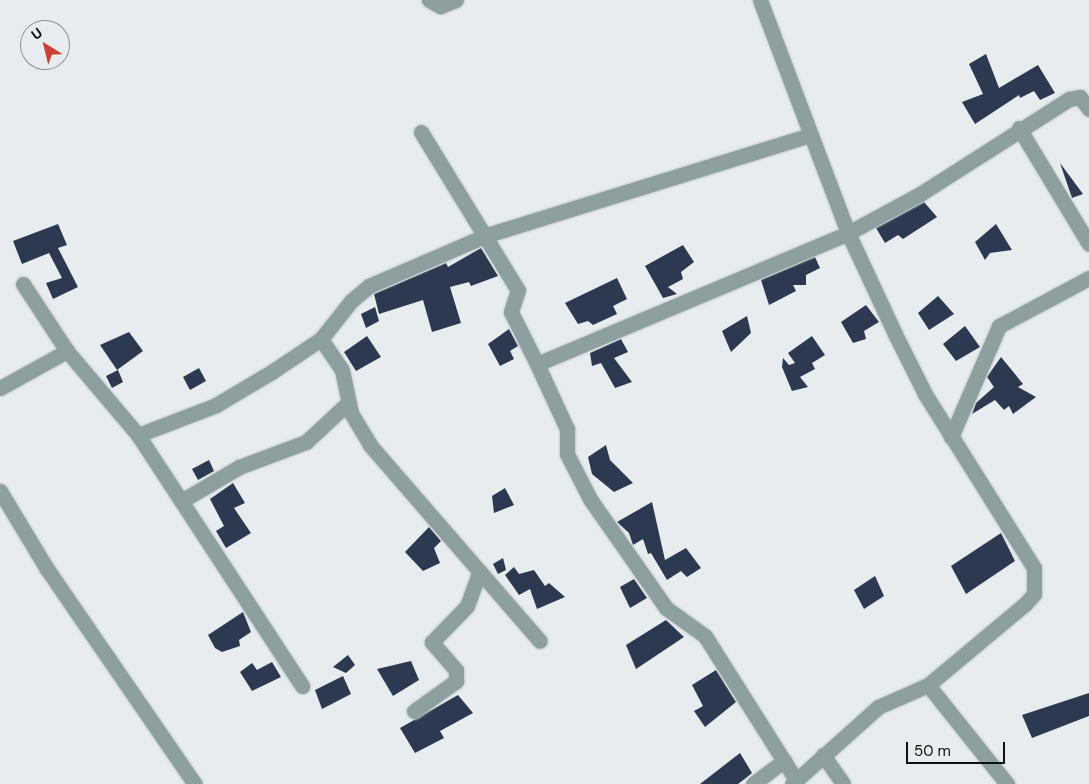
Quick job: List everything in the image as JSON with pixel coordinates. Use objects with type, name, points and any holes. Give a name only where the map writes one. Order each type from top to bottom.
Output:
[{"type":"street","points":[[429,0],[440,6],[456,0]]},
{"type":"street","points":[[422,132],[487,235],[518,290],[512,316],[567,429],[567,454],[590,500],[666,608],[705,636],[784,761],[794,782],[878,707],[928,685],[1008,622],[1034,594],[1036,580],[1012,530],[925,394],[848,233],[760,0]]},
{"type":"street","points":[[537,364],[848,233],[920,194],[1020,128],[1074,96],[1089,109]]},
{"type":"street","points":[[1020,128],[1089,244]]},
{"type":"street","points":[[138,435],[222,402],[321,339],[351,301],[369,286],[487,235],[810,135]]},
{"type":"street","points":[[951,437],[999,326],[1089,278]]},
{"type":"street","points":[[24,284],[67,351],[138,435],[183,500],[302,686]]},
{"type":"street","points":[[321,339],[342,370],[348,403],[381,459],[540,641]]},
{"type":"street","points":[[0,388],[67,351]]},
{"type":"street","points":[[183,500],[239,467],[306,442],[348,403]]},
{"type":"street","points":[[0,491],[47,569],[196,784]]},
{"type":"street","points":[[414,711],[456,681],[456,670],[432,642],[467,606],[480,571]]},
{"type":"street","points":[[928,685],[1007,784]]},
{"type":"street","points":[[823,755],[843,784]]},
{"type":"street","points":[[753,784],[784,761]]},
{"type":"building","points":[[986,54],[999,88],[1038,65],[1055,93],[1040,100],[1034,91],[1020,98],[1019,95],[975,124],[962,102],[983,94],[969,64]]},
{"type":"building","points":[[1060,163],[1083,194],[1072,198]]},
{"type":"building","points":[[924,202],[937,217],[903,239],[898,235],[885,243],[876,228]]},
{"type":"building","points":[[58,224],[67,245],[58,248],[78,287],[53,299],[46,283],[62,278],[49,253],[22,264],[13,241]]},
{"type":"building","points":[[996,224],[1012,250],[990,253],[985,260],[975,242]]},
{"type":"building","points":[[683,245],[694,262],[681,272],[683,279],[668,287],[677,294],[663,298],[645,266]]},
{"type":"building","points":[[481,248],[498,276],[471,286],[469,282],[450,287],[461,323],[432,332],[423,300],[379,314],[374,294],[446,263],[448,267]]},
{"type":"building","points":[[815,257],[820,268],[806,275],[806,285],[793,285],[796,291],[769,305],[761,280]]},
{"type":"building","points":[[617,278],[627,299],[613,306],[617,314],[593,325],[588,321],[578,324],[565,303]]},
{"type":"building","points":[[938,296],[954,314],[929,330],[918,313]]},
{"type":"building","points":[[866,305],[879,322],[864,331],[866,339],[853,343],[841,322]]},
{"type":"building","points":[[375,307],[379,321],[366,328],[361,314]]},
{"type":"building","points":[[747,316],[751,333],[731,352],[722,331]]},
{"type":"building","points":[[965,326],[980,347],[956,361],[943,344]]},
{"type":"building","points":[[509,329],[518,346],[510,351],[514,359],[500,366],[488,344]]},
{"type":"building","points":[[129,332],[143,351],[117,370],[100,345]]},
{"type":"building","points":[[367,336],[381,357],[356,371],[344,352]]},
{"type":"building","points":[[812,336],[825,355],[812,363],[815,369],[800,377],[808,387],[792,391],[782,367],[783,358],[789,365],[795,363],[788,353]]},
{"type":"building","points":[[621,339],[628,352],[614,358],[632,382],[615,388],[601,363],[592,366],[590,353]]},
{"type":"building","points":[[1001,357],[1023,384],[1018,387],[1036,397],[1013,414],[1009,406],[1004,410],[995,400],[972,414],[976,403],[994,387],[987,377]]},
{"type":"building","points":[[199,368],[206,381],[190,390],[183,377]]},
{"type":"building","points":[[118,370],[123,382],[112,388],[106,376]]},
{"type":"building","points":[[606,445],[610,460],[633,483],[614,492],[592,474],[588,457]]},
{"type":"building","points":[[209,460],[214,471],[198,480],[192,469]]},
{"type":"building","points":[[233,483],[245,503],[234,508],[251,533],[226,548],[216,531],[224,526],[210,499]]},
{"type":"building","points":[[505,488],[514,505],[494,513],[492,496]]},
{"type":"building","points":[[652,502],[665,560],[686,548],[701,568],[687,577],[681,571],[667,580],[651,553],[648,554],[643,539],[633,545],[629,533],[617,522]]},
{"type":"building","points":[[429,527],[441,541],[434,548],[440,563],[423,571],[405,552]]},
{"type":"building","points":[[1001,533],[1015,561],[966,594],[951,566]]},
{"type":"building","points":[[503,558],[506,570],[498,574],[493,564]]},
{"type":"building","points":[[514,567],[519,574],[534,570],[545,586],[549,583],[565,597],[537,609],[530,589],[519,595],[505,575]]},
{"type":"building","points":[[875,576],[884,596],[864,609],[854,590]]},
{"type":"building","points":[[634,579],[647,598],[630,608],[620,587]]},
{"type":"building","points":[[243,612],[251,632],[239,640],[240,646],[222,652],[215,648],[208,635]]},
{"type":"building","points":[[666,620],[684,637],[636,669],[626,645]]},
{"type":"building","points":[[348,655],[355,665],[346,673],[333,667]]},
{"type":"building","points":[[411,661],[419,680],[393,696],[377,669]]},
{"type":"building","points":[[272,662],[281,677],[252,691],[240,672],[252,663],[257,670]]},
{"type":"building","points":[[716,670],[736,702],[705,727],[694,711],[703,706],[692,685]]},
{"type":"building","points":[[343,676],[351,694],[322,709],[315,690]]},
{"type":"building","points":[[1089,693],[1089,716],[1032,738],[1022,715]]},
{"type":"building","points":[[458,695],[473,713],[440,731],[444,738],[415,753],[400,728]]},
{"type":"building","points":[[740,753],[752,773],[746,778],[738,784],[700,784]]}]
